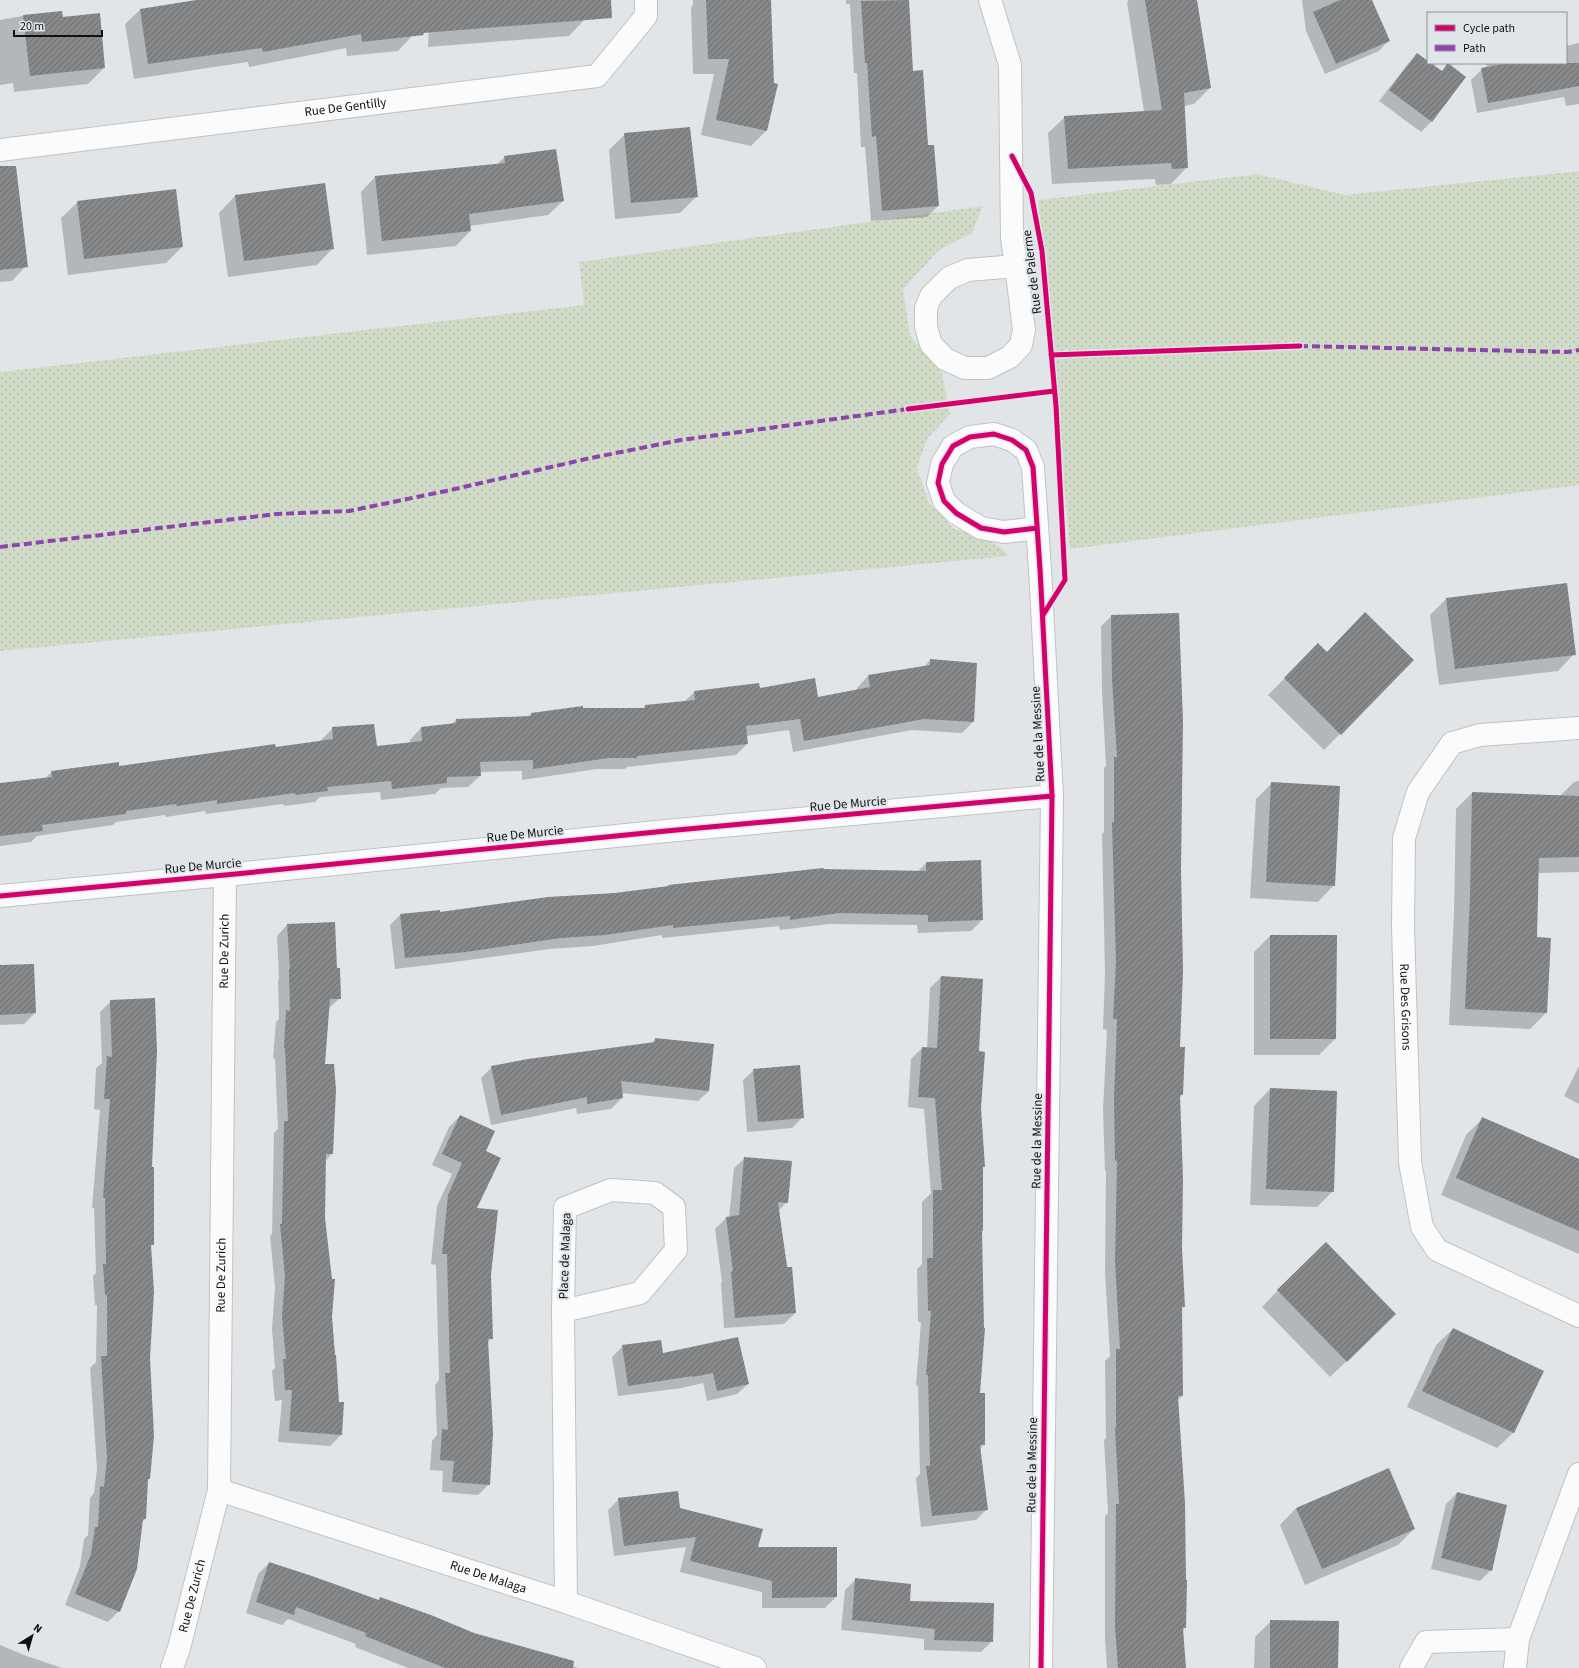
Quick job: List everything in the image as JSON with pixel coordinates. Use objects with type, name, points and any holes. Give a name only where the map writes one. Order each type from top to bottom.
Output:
[{"type":"street","name":"Rue De Gentilly","points":[[0,150],[596,76],[646,16],[646,0]]},
{"type":"street","name":"Rue de Palerme","points":[[990,0],[1010,65],[1012,238],[1016,266],[1024,330],[1021,345],[1010,358],[988,368],[965,368],[945,359],[932,344],[926,327],[926,308],[931,296],[949,278],[968,270],[1016,266]]},
{"type":"street","name":"Rue de la Messine","points":[[1037,528],[1004,532],[981,528],[956,514],[944,501],[938,483],[942,464],[953,446],[970,437],[994,434],[1012,440],[1026,450],[1033,467],[1037,528],[1052,796],[1041,1668]]},
{"type":"street","name":"Rue Des Grisons","points":[[1579,728],[1480,734],[1452,743],[1418,792],[1404,838],[1403,927],[1410,1162],[1422,1227],[1437,1250],[1579,1316]]},
{"type":"street","name":"Rue De Murcie","points":[[0,896],[666,831],[1052,796]]},
{"type":"street","name":"Rue De Zurich","points":[[172,1668],[179,1648],[219,1490],[225,875]]},
{"type":"street","name":"Place de Malaga","points":[[563,1310],[640,1293],[676,1250],[674,1208],[655,1193],[611,1190],[565,1208],[563,1310],[566,1602]]},
{"type":"street","points":[[1515,1668],[1518,1639],[1579,1474]]},
{"type":"street","name":"Rue De Malaga","points":[[219,1490],[566,1602],[755,1668]]},
{"type":"street","points":[[1411,1668],[1426,1642],[1518,1639]]},
{"type":"green space","points":[[1579,171],[1579,485],[1070,549],[1038,200],[1258,174],[1345,195]]},
{"type":"green space","points":[[983,206],[972,233],[939,250],[903,289],[910,336],[942,373],[950,414],[927,439],[917,468],[929,503],[954,529],[983,536],[1002,549],[1009,556],[0,651],[0,372],[584,305],[579,262]]},
{"type":"building","points":[[196,0],[611,0],[612,18],[423,33],[424,35],[362,42],[361,34],[263,52],[262,48],[148,64],[140,9]]},
{"type":"building","points":[[706,0],[771,0],[774,83],[778,84],[767,131],[716,120],[729,59],[708,59]]},
{"type":"building","points":[[909,0],[913,71],[923,70],[928,145],[934,145],[939,206],[882,211],[876,136],[872,137],[861,1]]},
{"type":"building","points":[[1145,0],[1197,0],[1211,88],[1184,93],[1188,168],[1172,169],[1171,163],[1068,169],[1064,116],[1162,110]]},
{"type":"building","points":[[1340,0],[1372,0],[1390,41],[1336,64],[1313,12]]},
{"type":"building","points":[[62,11],[63,17],[100,13],[105,68],[30,76],[23,15]]},
{"type":"building","points":[[1417,53],[1427,60],[1427,64],[1432,64],[1442,71],[1447,64],[1449,64],[1466,77],[1432,122],[1389,90]]},
{"type":"building","points":[[1579,63],[1579,86],[1488,103],[1481,68],[1504,64]]},
{"type":"building","points":[[690,127],[698,197],[631,203],[624,133]]},
{"type":"building","points":[[556,149],[564,201],[469,214],[471,231],[382,241],[375,176],[505,163],[504,156]]},
{"type":"building","points":[[0,166],[16,166],[28,267],[0,270]]},
{"type":"building","points":[[325,183],[334,249],[244,261],[235,195]]},
{"type":"building","points":[[176,189],[183,247],[84,259],[77,201]]},
{"type":"building","points":[[1567,583],[1576,655],[1455,669],[1446,598]]},
{"type":"building","points":[[1365,612],[1414,660],[1341,735],[1284,678],[1318,643],[1327,652]]},
{"type":"building","points":[[1179,613],[1183,722],[1181,869],[1183,971],[1180,1047],[1185,1047],[1183,1095],[1180,1095],[1183,1179],[1182,1248],[1185,1307],[1182,1307],[1183,1396],[1178,1396],[1185,1503],[1187,1580],[1186,1628],[1183,1628],[1186,1668],[1118,1668],[1115,1626],[1116,1504],[1119,1504],[1115,1428],[1116,1349],[1120,1349],[1115,1261],[1117,1161],[1115,1161],[1114,1098],[1117,1019],[1113,1019],[1116,962],[1112,822],[1114,822],[1114,757],[1117,757],[1112,680],[1111,615]]},
{"type":"building","points":[[930,659],[977,663],[974,722],[924,719],[804,741],[800,719],[746,726],[748,744],[637,756],[637,758],[609,758],[533,769],[533,760],[480,762],[481,776],[447,777],[447,783],[392,789],[391,781],[327,787],[328,791],[295,795],[295,793],[217,804],[217,800],[177,806],[176,804],[126,811],[126,814],[42,825],[43,831],[0,836],[0,783],[52,777],[51,771],[119,762],[119,766],[275,744],[276,747],[333,739],[332,727],[374,724],[377,746],[422,741],[421,727],[456,723],[456,719],[531,716],[531,713],[583,706],[583,708],[645,708],[645,705],[695,700],[694,691],[759,683],[760,688],[815,678],[818,697],[870,687],[868,675],[930,665]]},
{"type":"building","points":[[1271,782],[1340,786],[1335,886],[1266,882]]},
{"type":"building","points":[[1472,792],[1579,796],[1579,857],[1539,858],[1537,937],[1551,938],[1547,1013],[1465,1009],[1470,895]]},
{"type":"building","points":[[981,860],[983,920],[928,922],[928,915],[840,913],[790,920],[790,916],[673,928],[673,925],[605,935],[561,938],[466,952],[405,958],[400,914],[440,910],[440,912],[548,897],[615,893],[669,886],[668,885],[823,868],[926,871],[926,862]]},
{"type":"building","points":[[335,922],[337,968],[340,968],[341,999],[330,999],[325,1064],[334,1064],[336,1090],[333,1154],[326,1154],[325,1218],[332,1279],[335,1279],[332,1317],[339,1402],[344,1402],[342,1435],[289,1431],[292,1390],[285,1390],[283,1359],[286,1359],[282,1317],[285,1276],[280,1224],[282,1224],[284,1121],[288,1121],[284,1048],[286,1010],[290,1011],[290,969],[287,924]]},
{"type":"building","points":[[1270,935],[1337,935],[1336,1039],[1270,1039]]},
{"type":"building","points":[[34,964],[36,1013],[0,1015],[0,965]]},
{"type":"building","points":[[941,976],[983,979],[979,1051],[985,1052],[981,1108],[985,1167],[983,1167],[982,1231],[985,1328],[980,1393],[985,1393],[985,1445],[980,1445],[988,1510],[932,1516],[926,1466],[930,1466],[928,1375],[926,1375],[931,1311],[928,1311],[927,1258],[933,1258],[933,1190],[942,1190],[935,1098],[918,1097],[922,1047],[937,1048]]},
{"type":"building","points":[[155,998],[157,1051],[152,1167],[154,1167],[154,1245],[151,1245],[154,1292],[150,1358],[154,1436],[150,1479],[148,1479],[146,1519],[143,1519],[137,1569],[120,1612],[75,1594],[91,1554],[95,1527],[98,1527],[100,1486],[104,1487],[107,1458],[101,1356],[107,1356],[107,1295],[105,1295],[103,1264],[106,1264],[105,1198],[103,1198],[110,1099],[104,1099],[107,1056],[112,1057],[110,1000]]},
{"type":"building","points":[[655,1038],[714,1044],[709,1091],[621,1081],[623,1098],[587,1104],[587,1097],[501,1115],[491,1066],[528,1059],[655,1042]]},
{"type":"building","points":[[800,1065],[804,1118],[758,1122],[753,1069]]},
{"type":"building","points":[[1270,1088],[1337,1091],[1334,1192],[1266,1189]]},
{"type":"building","points":[[460,1115],[495,1131],[486,1151],[501,1158],[477,1208],[498,1210],[491,1275],[493,1339],[488,1339],[493,1433],[490,1485],[452,1482],[454,1461],[440,1460],[442,1429],[448,1430],[445,1373],[450,1373],[447,1254],[442,1254],[448,1195],[462,1163],[442,1154]]},
{"type":"building","points":[[1482,1117],[1579,1159],[1579,1231],[1456,1178]]},
{"type":"building","points":[[744,1157],[792,1161],[788,1203],[778,1202],[787,1267],[792,1267],[796,1313],[735,1318],[731,1272],[733,1271],[726,1217],[739,1215]]},
{"type":"building","points":[[1326,1242],[1396,1314],[1347,1362],[1277,1290]]},
{"type":"building","points":[[1453,1328],[1544,1371],[1514,1433],[1422,1391]]},
{"type":"building","points":[[738,1337],[749,1384],[717,1391],[713,1373],[628,1386],[622,1345],[661,1340],[663,1353]]},
{"type":"building","points":[[1389,1468],[1415,1529],[1322,1569],[1296,1508]]},
{"type":"building","points":[[678,1491],[680,1508],[763,1529],[758,1547],[837,1547],[837,1597],[772,1598],[772,1581],[690,1561],[696,1537],[624,1546],[618,1498]]},
{"type":"building","points":[[1457,1492],[1507,1505],[1492,1571],[1441,1558]]},
{"type":"building","points":[[269,1562],[379,1600],[380,1597],[431,1615],[474,1633],[574,1661],[573,1668],[445,1668],[365,1636],[366,1633],[296,1607],[294,1615],[256,1602]]},
{"type":"building","points":[[855,1578],[911,1584],[910,1601],[994,1603],[993,1642],[934,1640],[935,1629],[852,1620]]},
{"type":"building","points":[[1270,1620],[1339,1621],[1338,1668],[1270,1668]]},
{"type":"marked path","points":[[1300,346],[1567,352],[1579,350]]},
{"type":"marked path","points":[[0,547],[277,514],[349,511],[446,491],[586,459],[681,440],[908,409]]},
{"type":"cycle path","points":[[1012,156],[1031,193],[1042,251],[1056,406],[1065,580],[1043,615]]},
{"type":"cycle path","points":[[1051,355],[1300,346]]},
{"type":"cycle path","points":[[908,409],[1054,391]]},
{"type":"cycle path","points":[[1037,528],[1004,532],[981,528],[956,513],[944,501],[938,483],[942,464],[953,446],[970,437],[994,434],[1012,440],[1026,450],[1033,467],[1040,569],[1052,796],[1041,1668]]},
{"type":"cycle path","points":[[0,896],[666,831],[1052,796]]}]
